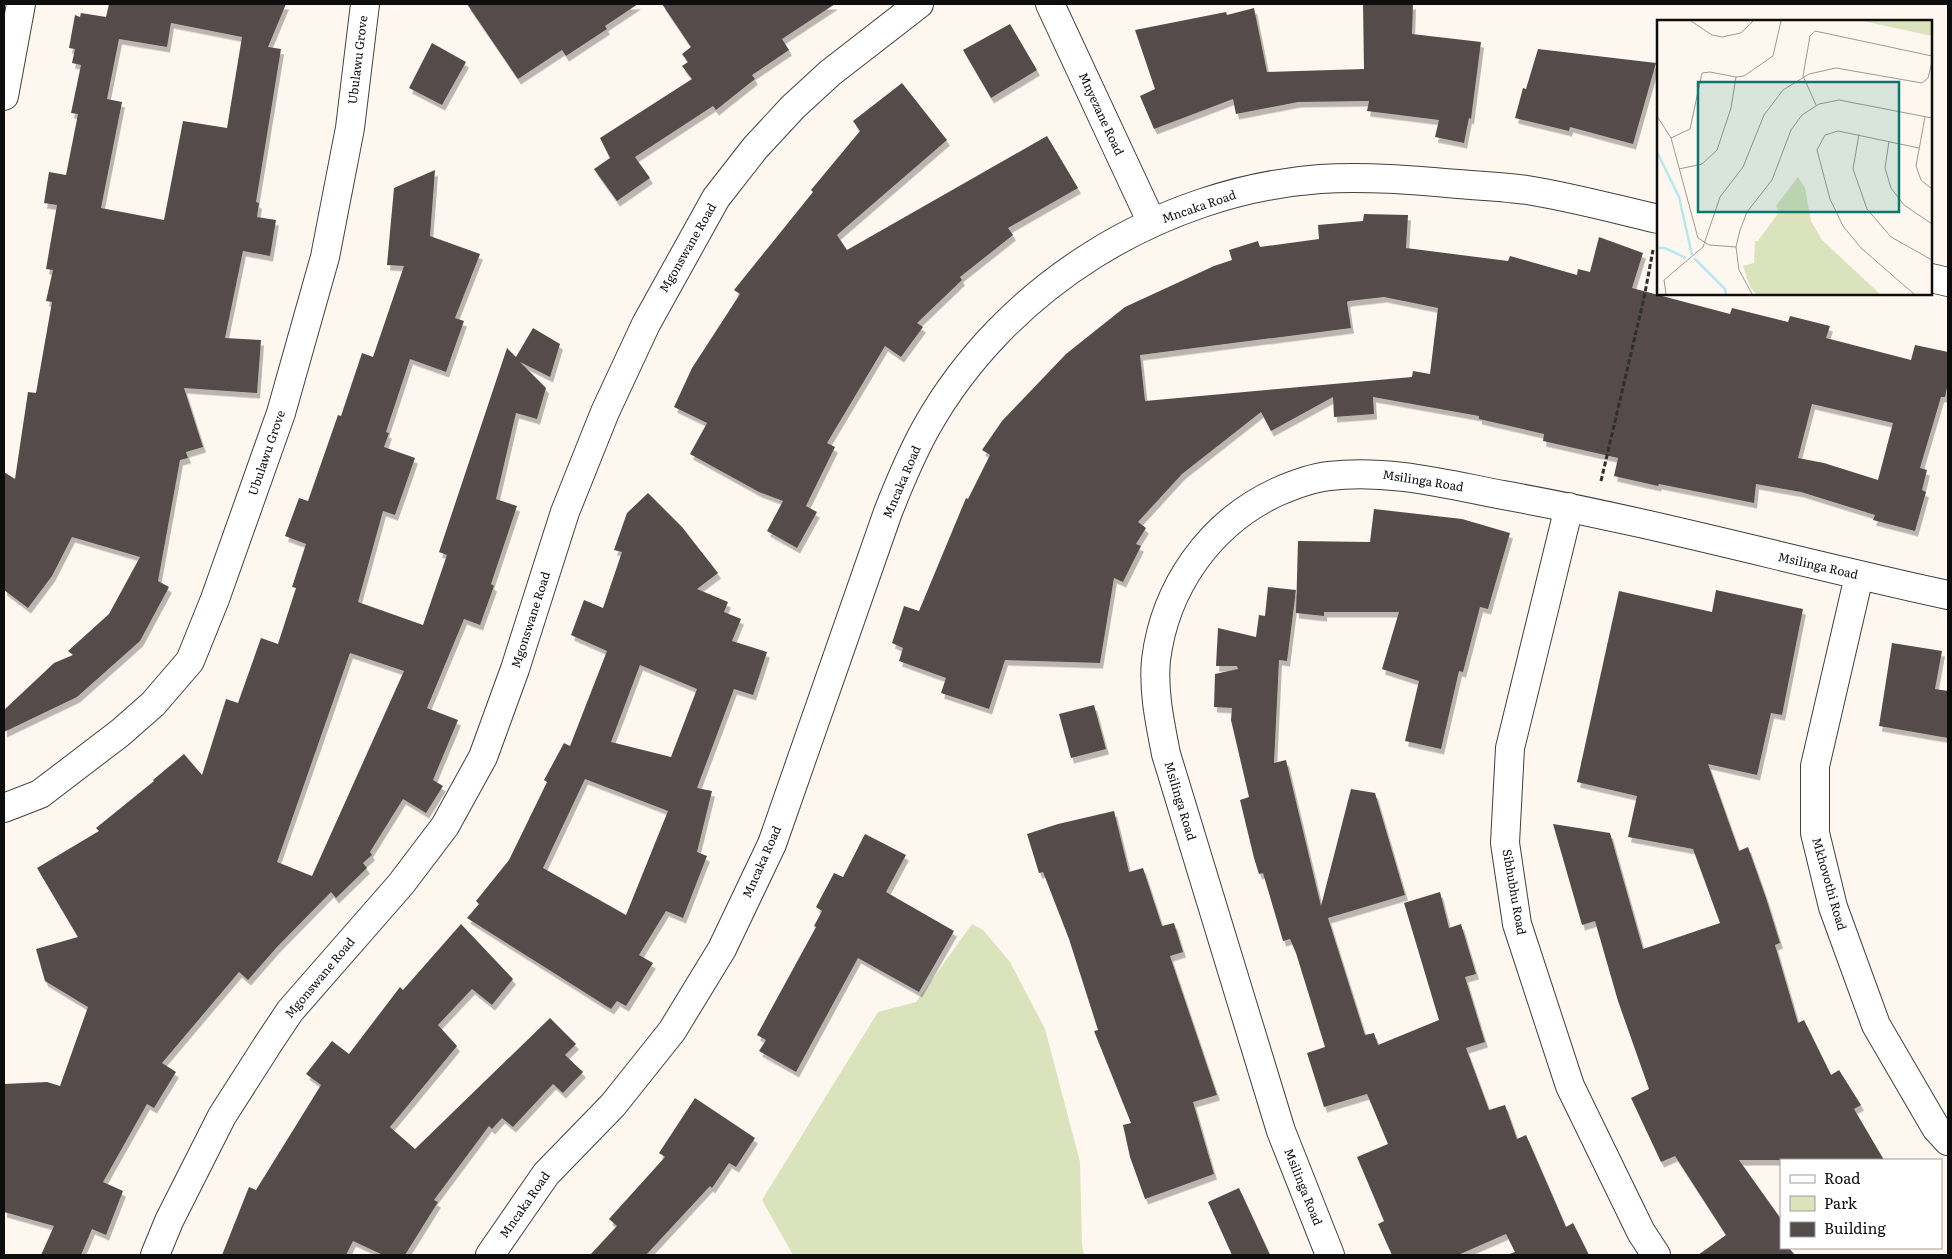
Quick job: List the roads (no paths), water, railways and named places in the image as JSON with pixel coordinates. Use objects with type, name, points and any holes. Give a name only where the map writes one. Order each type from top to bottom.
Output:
[{"type":"street","points":[[4,96],[21,4]]},
{"type":"street","name":"Ubulawu Grove","points":[[4,808],[40,794],[120,733],[153,704],[190,661],[281,414],[326,257],[350,128],[365,4]]},
{"type":"street","name":"Mgonswane Road","points":[[155,1255],[169,1221],[222,1116],[268,1044],[290,1011],[401,884],[445,826],[483,757],[515,670],[565,512],[605,412],[646,324],[716,198],[755,148],[794,107],[830,74],[919,4]]},
{"type":"street","name":"Mnyezane Road","points":[[1050,4],[1152,223]]},
{"type":"street","name":"Mncaka Road","points":[[490,1255],[546,1174],[613,1105],[672,1031],[722,948],[772,844],[888,512],[906,468],[927,427],[952,387],[981,350],[1014,316],[1049,285],[1088,258],[1130,233],[1152,223],[1222,197],[1270,186],[1319,179],[1369,178],[1528,190],[1656,231]]},
{"type":"street","points":[[1932,278],[1948,282]]},
{"type":"street","name":"Msilinga Road","points":[[1330,1255],[1281,1131],[1166,754],[1156,694],[1156,661],[1162,628],[1173,597],[1189,568],[1209,541],[1234,518],[1255,504],[1293,485],[1326,476],[1360,473],[1394,475],[1581,510],[1859,576],[1948,595]]},
{"type":"street","name":"Sibhubhu Road","points":[[1581,510],[1510,748],[1505,843],[1517,924],[1570,1086],[1641,1232],[1656,1255]]},
{"type":"street","name":"Mkhovothi Road","points":[[1859,576],[1815,766],[1815,833],[1833,907],[1876,1025],[1936,1128],[1948,1141]]}]
